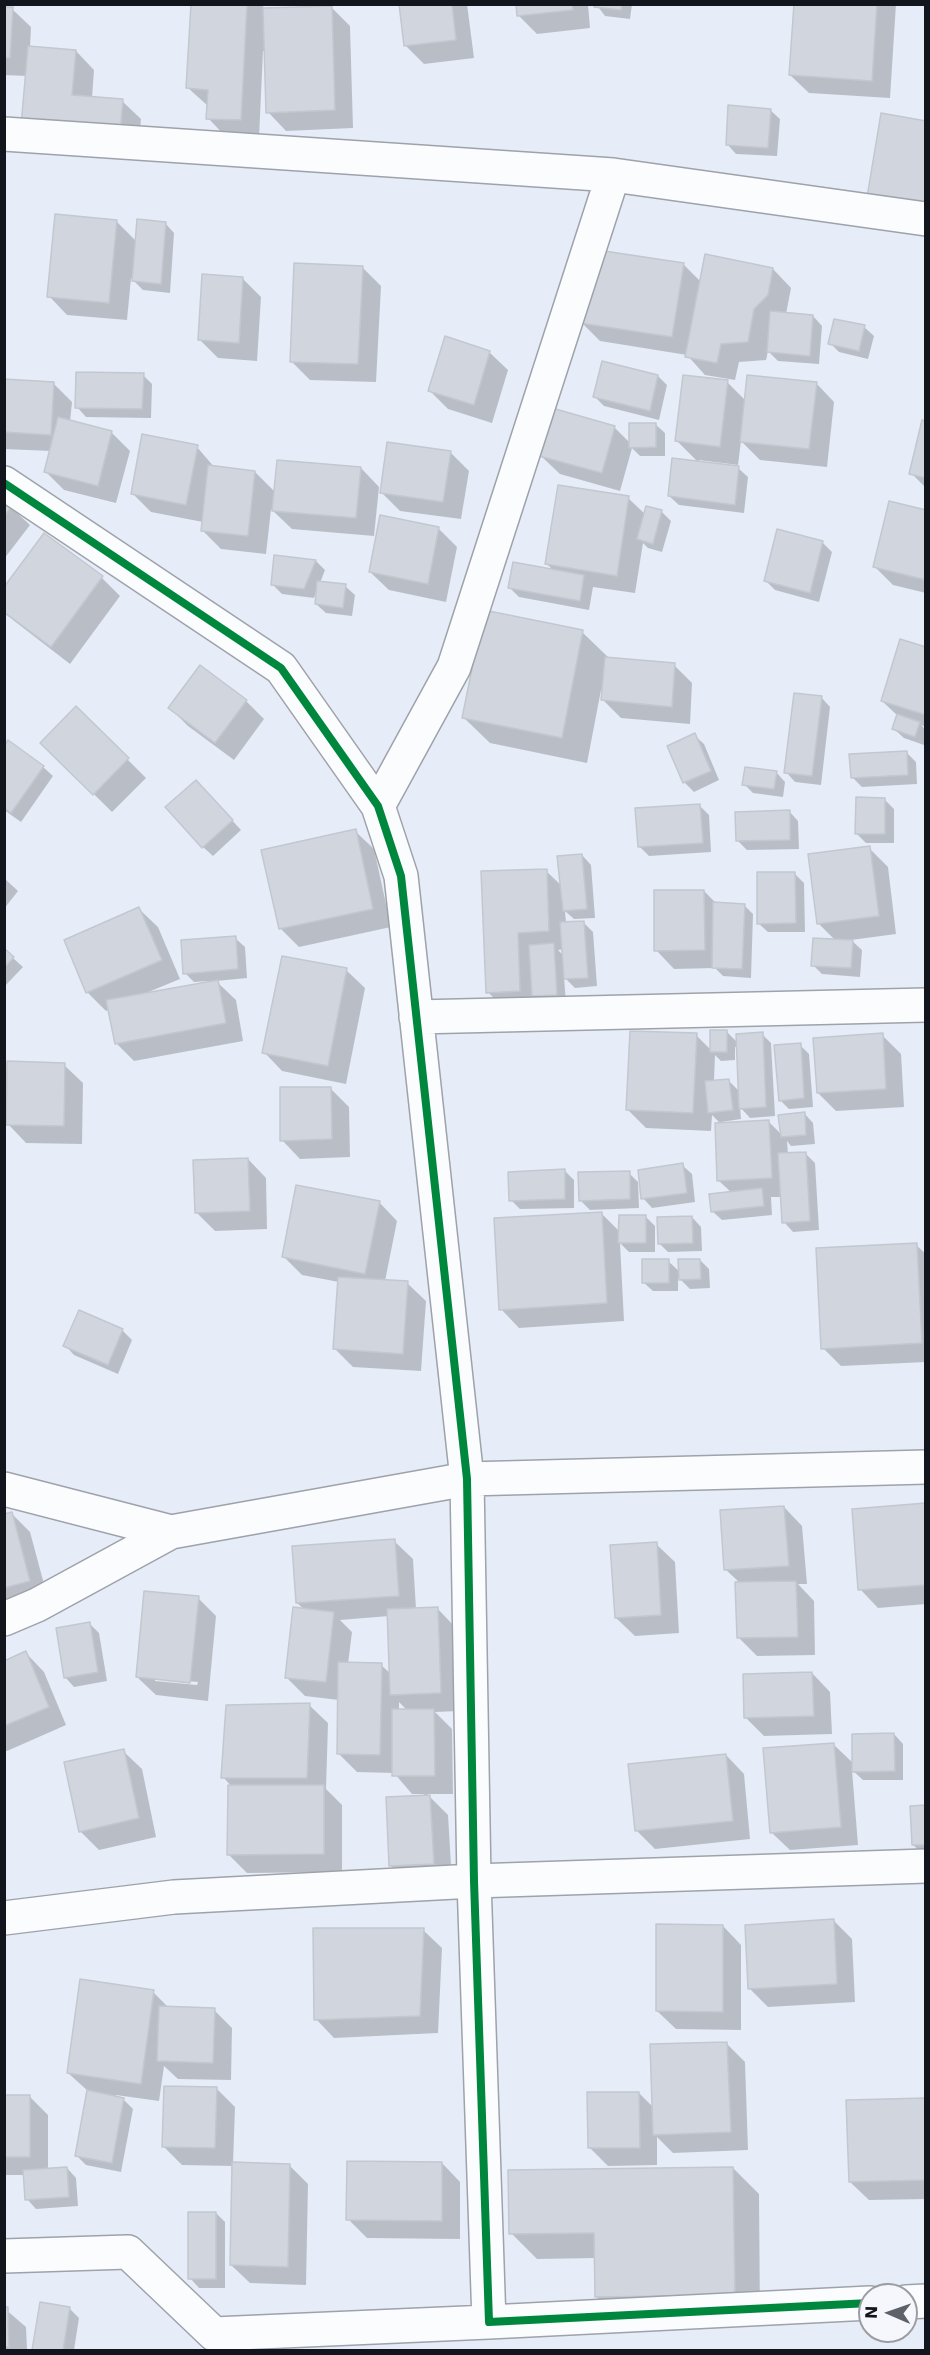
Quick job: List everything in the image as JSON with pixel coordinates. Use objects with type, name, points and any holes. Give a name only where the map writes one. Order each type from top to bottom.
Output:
[{"type":"street","points":[[4,134],[613,176],[926,219]]},
{"type":"street","points":[[378,807],[454,667],[613,176]]},
{"type":"street","points":[[4,483],[281,668],[378,807],[401,876],[467,1479],[474,1881],[489,2322]]},
{"type":"street","points":[[416,1017],[926,1005]]},
{"type":"street","points":[[4,1619],[37,1605],[171,1532],[467,1479],[926,1467]]},
{"type":"street","points":[[4,1489],[171,1532]]},
{"type":"street","points":[[4,1918],[174,1897],[474,1881],[926,1866]]},
{"type":"street","points":[[4,2256],[128,2252],[218,2342],[489,2322],[858,2304]]},
{"type":"building","points":[[191,4],[247,4],[241,120],[206,119],[208,90],[186,88]]},
{"type":"building","points":[[399,4],[452,4],[456,40],[404,46]]},
{"type":"building","points":[[516,4],[572,4],[573,10],[517,16]]},
{"type":"building","points":[[595,4],[622,4],[621,10],[594,7]]},
{"type":"building","points":[[794,4],[877,4],[872,81],[789,75]]},
{"type":"building","points":[[332,6],[335,110],[266,113],[263,8]]},
{"type":"building","points":[[4,7],[13,7],[10,58],[4,58]]},
{"type":"building","points":[[28,46],[76,50],[72,95],[123,99],[120,134],[21,126]]},
{"type":"building","points":[[728,105],[771,109],[768,148],[726,145]]},
{"type":"building","points":[[881,113],[926,121],[926,207],[867,197]]},
{"type":"building","points":[[55,214],[117,220],[109,303],[47,297]]},
{"type":"building","points":[[137,219],[166,222],[161,284],[132,281]]},
{"type":"building","points":[[591,249],[684,263],[672,337],[580,323]]},
{"type":"building","points":[[705,254],[773,268],[768,295],[754,309],[748,342],[721,344],[717,363],[685,357]]},
{"type":"building","points":[[294,263],[363,266],[358,364],[290,362]]},
{"type":"building","points":[[202,274],[243,277],[239,343],[198,340]]},
{"type":"building","points":[[770,311],[813,315],[810,356],[767,352]]},
{"type":"building","points":[[834,319],[865,325],[859,351],[828,344]]},
{"type":"building","points":[[445,336],[490,351],[474,405],[428,391]]},
{"type":"building","points":[[602,361],[658,375],[650,411],[593,397]]},
{"type":"building","points":[[76,372],[144,373],[142,409],[75,408]]},
{"type":"building","points":[[683,375],[728,380],[720,447],[675,441]]},
{"type":"building","points":[[747,375],[817,382],[809,449],[740,442]]},
{"type":"building","points":[[4,379],[54,382],[51,435],[4,432]]},
{"type":"building","points":[[552,408],[615,426],[602,473],[539,456]]},
{"type":"building","points":[[58,417],[112,431],[98,486],[44,472]]},
{"type":"building","points":[[922,420],[926,421],[926,478],[909,474]]},
{"type":"building","points":[[629,423],[656,423],[656,447],[629,448]]},
{"type":"building","points":[[142,434],[198,445],[186,505],[131,494]]},
{"type":"building","points":[[387,442],[451,451],[443,502],[380,493]]},
{"type":"building","points":[[672,458],[739,466],[735,505],[668,496]]},
{"type":"building","points":[[277,460],[361,467],[356,518],[272,511]]},
{"type":"building","points":[[208,465],[255,471],[248,536],[201,531]]},
{"type":"building","points":[[558,485],[629,496],[617,576],[545,564]]},
{"type":"building","points":[[4,500],[12,506],[4,516]]},
{"type":"building","points":[[889,501],[926,510],[926,580],[873,567]]},
{"type":"building","points":[[646,506],[662,510],[653,544],[637,539]]},
{"type":"building","points":[[380,515],[439,527],[428,584],[369,572]]},
{"type":"building","points":[[777,529],[823,541],[810,593],[764,581]]},
{"type":"building","points":[[44,533],[103,576],[51,647],[4,612],[4,587]]},
{"type":"building","points":[[274,555],[316,560],[304,589],[271,585]]},
{"type":"building","points":[[513,562],[584,575],[580,601],[508,588]]},
{"type":"building","points":[[317,581],[346,584],[343,608],[315,604]]},
{"type":"building","points":[[484,610],[583,630],[562,738],[462,718]]},
{"type":"building","points":[[900,639],[926,647],[926,715],[881,701]]},
{"type":"building","points":[[605,657],[675,663],[672,707],[601,700]]},
{"type":"building","points":[[200,665],[247,700],[215,743],[168,708]]},
{"type":"building","points":[[794,693],[822,696],[812,776],[784,773]]},
{"type":"building","points":[[76,706],[129,758],[93,795],[40,743]]},
{"type":"building","points":[[897,714],[920,722],[915,737],[892,729]]},
{"type":"building","points":[[695,733],[711,771],[683,783],[667,746]]},
{"type":"building","points":[[8,740],[44,766],[11,813],[4,808],[4,746]]},
{"type":"building","points":[[907,751],[908,775],[851,778],[849,754]]},
{"type":"building","points":[[745,767],[777,771],[774,789],[742,785]]},
{"type":"building","points":[[196,780],[233,820],[202,848],[165,807]]},
{"type":"building","points":[[856,797],[885,798],[885,834],[855,834]]},
{"type":"building","points":[[700,804],[703,843],[638,847],[635,808]]},
{"type":"building","points":[[790,810],[790,840],[736,841],[735,812]]},
{"type":"building","points":[[356,829],[373,909],[279,929],[261,850]]},
{"type":"building","points":[[870,846],[879,916],[817,924],[808,854]]},
{"type":"building","points":[[582,854],[587,909],[563,911],[557,856]]},
{"type":"building","points":[[547,869],[549,931],[518,933],[520,991],[486,993],[481,871]]},
{"type":"building","points":[[757,872],[795,872],[796,923],[757,924]]},
{"type":"building","points":[[654,890],[704,890],[705,950],[654,951]]},
{"type":"building","points":[[713,902],[745,904],[742,969],[712,968]]},
{"type":"building","points":[[139,907],[162,960],[86,993],[64,940]]},
{"type":"building","points":[[584,921],[588,978],[564,979],[560,922]]},
{"type":"building","points":[[236,936],[238,969],[183,974],[181,940]]},
{"type":"building","points":[[813,938],[853,940],[851,968],[811,966]]},
{"type":"building","points":[[554,943],[557,995],[532,996],[529,945]]},
{"type":"building","points":[[4,948],[14,957],[4,968]]},
{"type":"building","points":[[282,956],[347,968],[328,1066],[262,1053]]},
{"type":"building","points":[[218,980],[226,1023],[115,1044],[106,1000]]},
{"type":"building","points":[[710,1030],[727,1030],[727,1052],[710,1052]]},
{"type":"building","points":[[630,1031],[697,1033],[693,1113],[626,1110]]},
{"type":"building","points":[[763,1032],[766,1107],[739,1109],[736,1034]]},
{"type":"building","points":[[883,1033],[886,1089],[817,1093],[813,1038]]},
{"type":"building","points":[[801,1043],[804,1098],[779,1101],[774,1045]]},
{"type":"building","points":[[7,1061],[65,1063],[64,1126],[6,1125]]},
{"type":"building","points":[[729,1079],[733,1110],[708,1113],[705,1081]]},
{"type":"building","points":[[280,1087],[331,1087],[332,1139],[280,1141]]},
{"type":"building","points":[[805,1112],[806,1135],[781,1137],[778,1115]]},
{"type":"building","points":[[769,1120],[772,1178],[717,1181],[715,1123]]},
{"type":"building","points":[[806,1152],[810,1221],[782,1223],[778,1153]]},
{"type":"building","points":[[248,1158],[250,1211],[195,1213],[193,1160]]},
{"type":"building","points":[[683,1163],[687,1193],[641,1199],[638,1170]]},
{"type":"building","points":[[565,1169],[565,1199],[509,1201],[508,1172]]},
{"type":"building","points":[[630,1171],[630,1199],[579,1201],[578,1172]]},
{"type":"building","points":[[296,1185],[380,1201],[365,1274],[282,1257]]},
{"type":"building","points":[[762,1188],[764,1206],[711,1212],[709,1194]]},
{"type":"building","points":[[602,1212],[607,1303],[499,1310],[494,1218]]},
{"type":"building","points":[[619,1215],[646,1215],[646,1243],[618,1243]]},
{"type":"building","points":[[692,1216],[693,1243],[658,1244],[657,1217]]},
{"type":"building","points":[[917,1243],[922,1343],[821,1349],[816,1248]]},
{"type":"building","points":[[642,1259],[669,1259],[669,1283],[642,1283]]},
{"type":"building","points":[[678,1259],[700,1259],[701,1279],[679,1280]]},
{"type":"building","points":[[338,1277],[408,1281],[403,1354],[333,1349]]},
{"type":"building","points":[[79,1310],[123,1329],[108,1365],[63,1346]]},
{"type":"building","points":[[926,1503],[926,1585],[858,1590],[852,1509]]},
{"type":"building","points":[[784,1506],[789,1566],[724,1570],[720,1510]]},
{"type":"building","points":[[12,1512],[30,1581],[4,1588],[4,1514]]},
{"type":"building","points":[[395,1539],[399,1596],[296,1603],[292,1546]]},
{"type":"building","points":[[657,1542],[661,1615],[615,1618],[610,1545]]},
{"type":"building","points":[[796,1581],[798,1637],[737,1638],[735,1582]]},
{"type":"building","points":[[144,1591],[199,1596],[190,1683],[136,1677]]},
{"type":"building","points":[[293,1607],[334,1612],[326,1682],[285,1678]]},
{"type":"building","points":[[438,1607],[441,1693],[390,1695],[387,1609]]},
{"type":"building","points":[[90,1622],[98,1672],[64,1678],[56,1628]]},
{"type":"building","points":[[26,1651],[49,1707],[4,1726],[4,1661]]},
{"type":"building","points":[[338,1662],[382,1663],[380,1755],[337,1754]]},
{"type":"building","points":[[812,1672],[814,1716],[744,1718],[743,1674]]},
{"type":"building","points":[[310,1703],[307,1778],[221,1778],[226,1705]]},
{"type":"building","points":[[392,1709],[434,1709],[435,1776],[392,1776]]},
{"type":"building","points":[[894,1733],[895,1771],[852,1772],[852,1734]]},
{"type":"building","points":[[834,1743],[841,1827],[770,1833],[763,1748]]},
{"type":"building","points":[[124,1749],[139,1818],[79,1832],[64,1762]]},
{"type":"building","points":[[726,1754],[733,1821],[635,1831],[628,1764]]},
{"type":"building","points":[[228,1785],[324,1785],[324,1854],[227,1855]]},
{"type":"building","points":[[430,1795],[434,1864],[389,1866],[386,1797]]},
{"type":"building","points":[[926,1805],[926,1845],[912,1845],[910,1806]]},
{"type":"building","points":[[834,1919],[837,1984],[748,1989],[745,1925]]},
{"type":"building","points":[[656,1924],[723,1925],[723,2012],[656,2011]]},
{"type":"building","points":[[313,1928],[424,1928],[420,2016],[314,2020]]},
{"type":"building","points":[[80,1979],[154,1990],[141,2084],[67,2073]]},
{"type":"building","points":[[159,2006],[215,2008],[213,2063],[157,2061]]},
{"type":"building","points":[[727,2042],[731,2132],[653,2135],[650,2044]]},
{"type":"building","points":[[164,2086],[217,2087],[215,2148],[162,2147]]},
{"type":"building","points":[[87,2090],[124,2098],[112,2163],[75,2156]]},
{"type":"building","points":[[587,2092],[639,2092],[640,2148],[588,2148]]},
{"type":"building","points":[[4,2095],[30,2095],[30,2157],[4,2157]]},
{"type":"building","points":[[926,2098],[926,2180],[849,2182],[846,2100]]},
{"type":"building","points":[[347,2161],[442,2162],[442,2221],[346,2220]]},
{"type":"building","points":[[232,2162],[290,2164],[288,2267],[230,2265]]},
{"type":"building","points":[[67,2167],[69,2197],[25,2200],[23,2170]]},
{"type":"building","points":[[733,2167],[735,2295],[595,2297],[594,2233],[509,2234],[508,2170]]},
{"type":"building","points":[[188,2212],[216,2212],[216,2279],[188,2279]]},
{"type":"building","points":[[40,2302],[70,2307],[63,2350],[32,2350]]},
{"type":"building","points":[[4,2307],[8,2307],[9,2347],[4,2347]]},
{"type":"cycle path","points":[[4,483],[281,668],[378,806],[401,876],[467,1479],[474,1881],[489,2322],[858,2304]]}]
